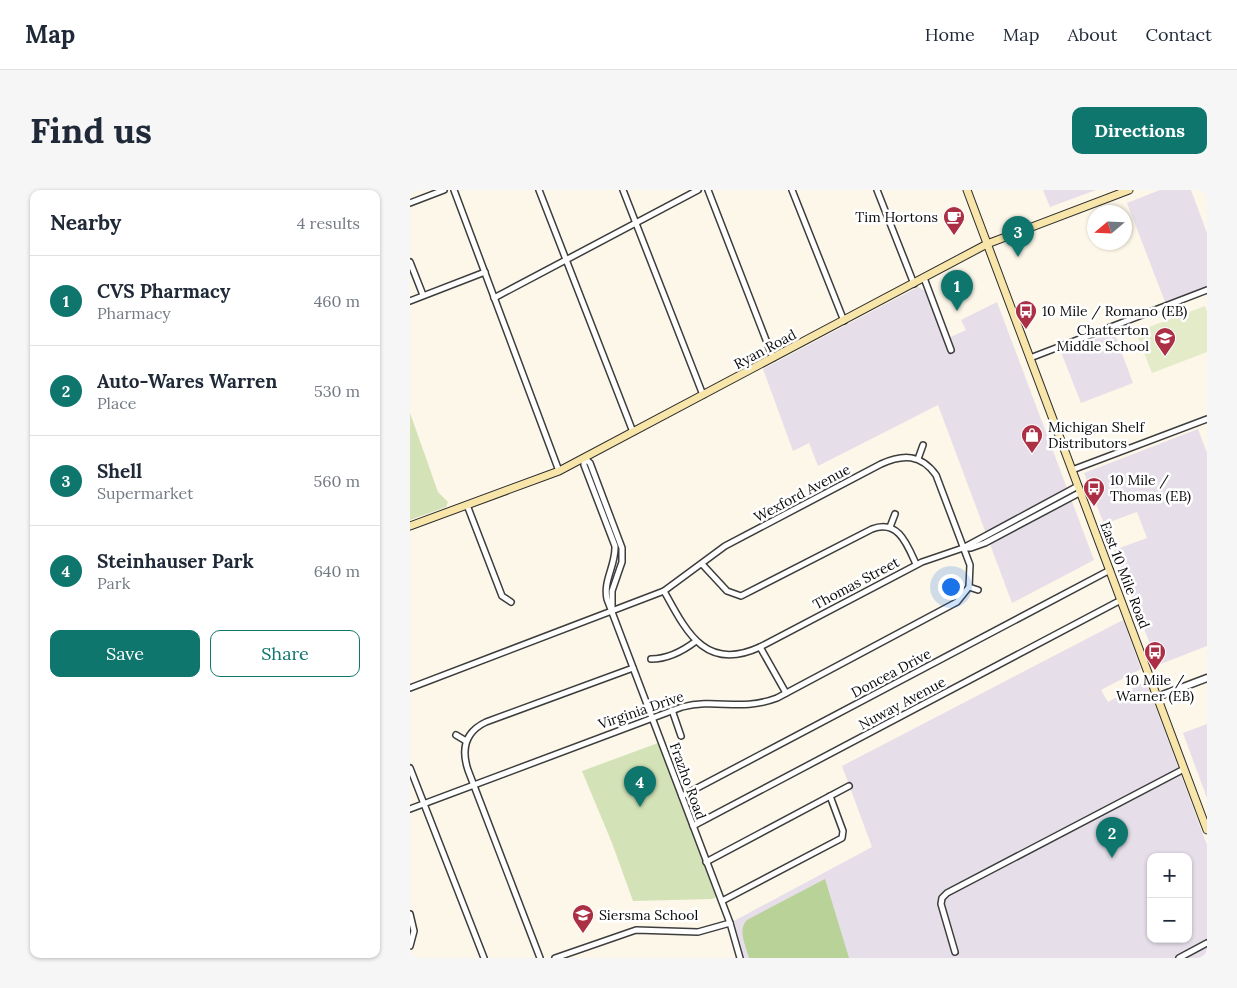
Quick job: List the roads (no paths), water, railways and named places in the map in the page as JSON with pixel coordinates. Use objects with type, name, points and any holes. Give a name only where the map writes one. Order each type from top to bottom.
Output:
[{"type":"main road","name":"East 10 Mile Road","points":[[967,190],[1207,830]]},
{"type":"main road","name":"Ryan Road","points":[[410,526],[559,471],[987,244],[1129,190]]},
{"type":"street","points":[[410,203],[444,190]]},
{"type":"street","points":[[454,190],[559,471]]},
{"type":"street","points":[[539,190],[633,432]]},
{"type":"street","points":[[623,190],[703,396]]},
{"type":"street","points":[[494,298],[698,190]]},
{"type":"street","points":[[708,190],[774,358]]},
{"type":"street","points":[[792,190],[844,321]]},
{"type":"street","points":[[877,190],[914,284]]},
{"type":"street","points":[[410,262],[423,295]]},
{"type":"street","points":[[410,300],[484,272]]},
{"type":"street","points":[[924,278],[951,350]]},
{"type":"street","points":[[1030,358],[1207,290]]},
{"type":"street","points":[[1072,470],[1207,419]]},
{"type":"street","points":[[923,445],[918,458],[932,468],[936,475],[970,565],[969,587],[978,590]]},
{"type":"street","name":"Wexford Avenue","points":[[410,688],[664,591],[725,546],[881,464],[900,456],[918,458]]},
{"type":"street","name":"Frazho Road","points":[[584,458],[590,462],[622,548],[622,562],[612,591],[612,612],[722,901],[740,958]]},
{"type":"street","points":[[963,548],[972,548],[985,543],[1036,516],[1079,489]]},
{"type":"street","name":"Thomas Street","points":[[664,591],[696,641],[710,650],[724,655],[740,654],[760,647],[916,564],[963,548],[1032,509],[1079,489]]},
{"type":"street","points":[[467,505],[502,596],[511,602]]},
{"type":"street","points":[[1032,509],[1036,516]]},
{"type":"street","points":[[890,527],[895,514]]},
{"type":"street","points":[[1013,520],[1016,526]]},
{"type":"street","points":[[702,564],[727,592],[741,596],[872,529],[890,527],[903,537],[916,564]]},
{"type":"street","name":"Doncea Drive","points":[[682,796],[1110,570]]},
{"type":"street","name":"Virginia Drive","points":[[410,809],[672,710],[698,704],[735,706],[759,704],[786,693],[952,604],[962,598],[969,587]]},
{"type":"street","name":"Nuway Avenue","points":[[693,826],[1121,600]]},
{"type":"street","points":[[651,659],[663,658],[678,653],[696,641]]},
{"type":"street","points":[[760,647],[786,693]]},
{"type":"street","points":[[540,958],[464,759],[466,740],[474,730],[486,722],[633,668]]},
{"type":"street","points":[[1157,697],[1207,678]]},
{"type":"street","points":[[672,710],[681,736]]},
{"type":"street","points":[[456,736],[466,740]]},
{"type":"street","points":[[410,768],[484,958]]},
{"type":"street","points":[[955,952],[941,904],[942,898],[947,894],[1184,769]]},
{"type":"street","points":[[706,862],[849,786]]},
{"type":"street","points":[[722,901],[842,838],[843,831],[830,796]]},
{"type":"street","points":[[410,914],[414,930],[411,944]]},
{"type":"street","points":[[555,958],[636,930],[692,932],[710,930],[730,923]]},
{"type":"street","points":[[1180,958],[1207,943]]},
{"type":"place","name":"Tim Hortons","points":[[954,236]]},
{"type":"place","name":"Shell","points":[[1018,257]]},
{"type":"place","name":"CVS Pharmacy","points":[[957,311]]},
{"type":"place","name":"10 Mile / Romano (EB)","points":[[1026,330]]},
{"type":"place","name":"Chatterton Middle School","points":[[1165,357]]},
{"type":"place","name":"Michigan Shelf Distributors","points":[[1032,454]]},
{"type":"place","name":"10 Mile / Thomas (EB)","points":[[1094,507]]},
{"type":"place","name":"10 Mile / Warner (EB)","points":[[1155,671]]},
{"type":"place","name":"Steinhauser Park","points":[[640,807]]},
{"type":"place","name":"Auto-Wares Warren","points":[[1112,858]]},
{"type":"place","name":"Siersma School","points":[[583,934]]}]
